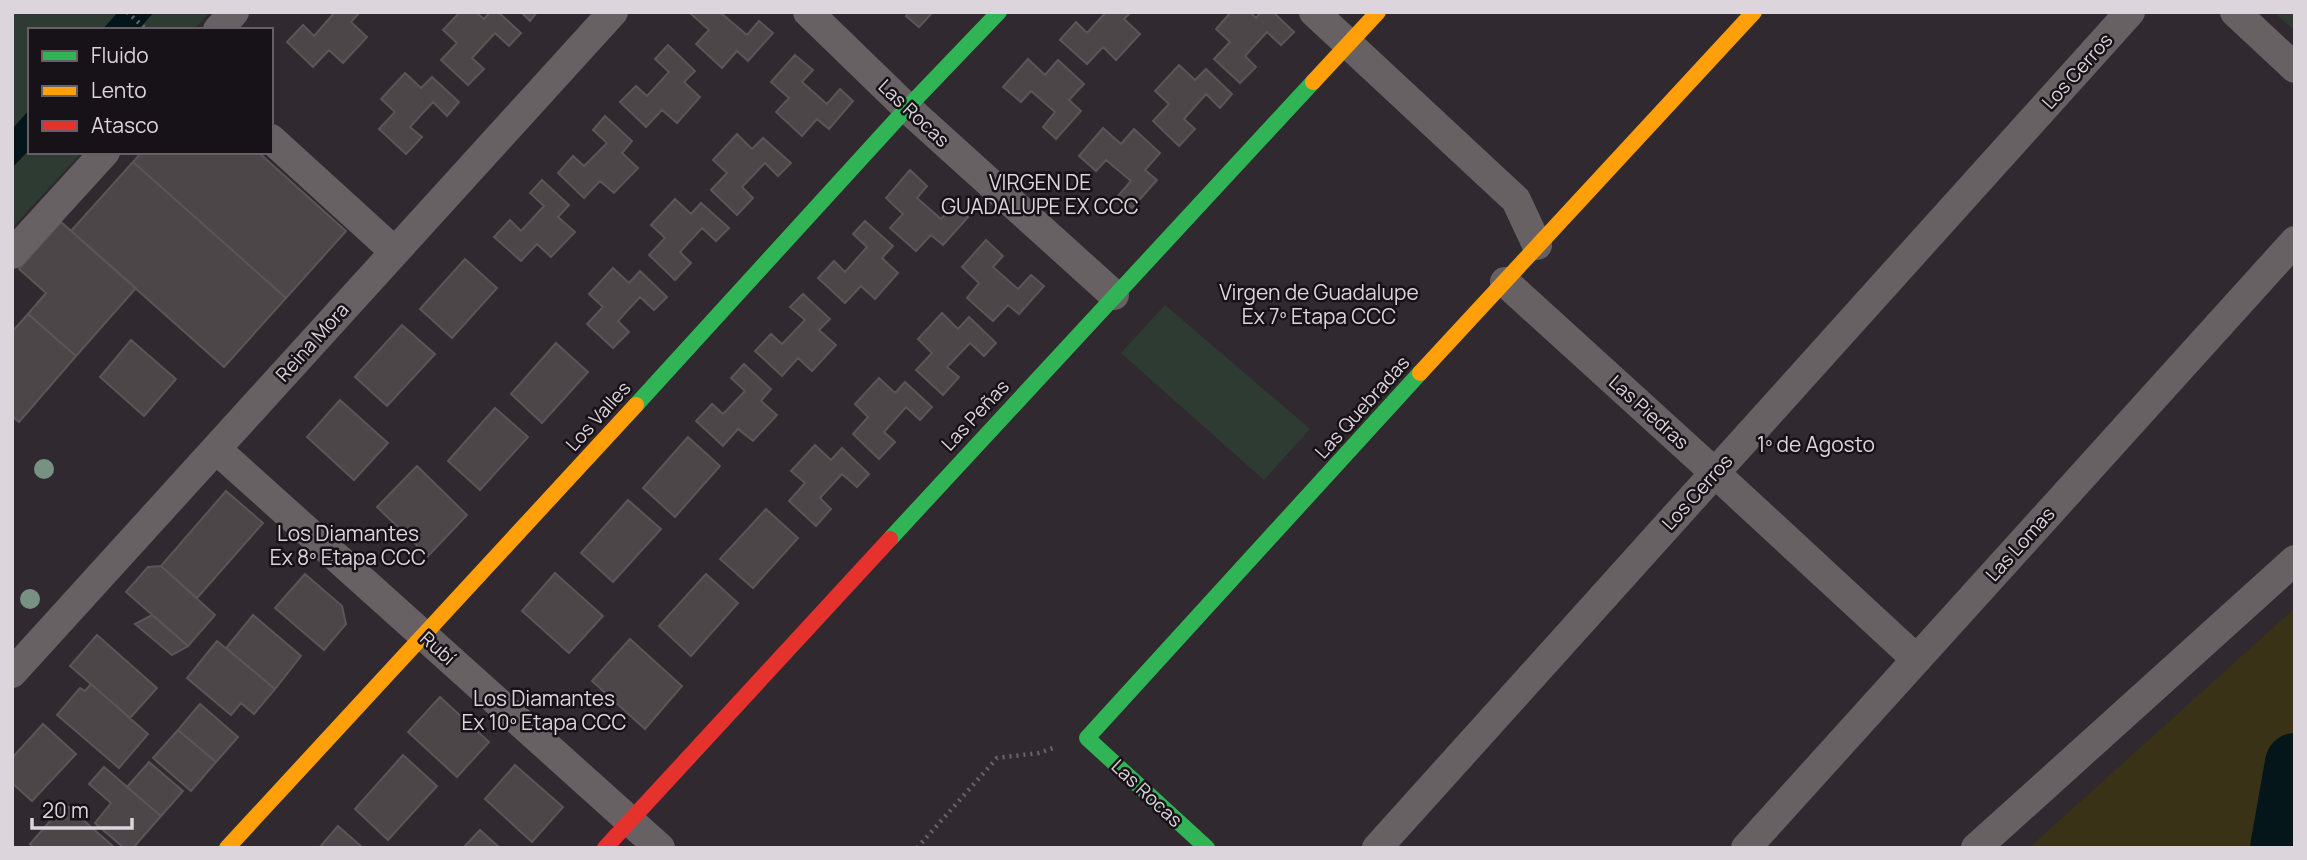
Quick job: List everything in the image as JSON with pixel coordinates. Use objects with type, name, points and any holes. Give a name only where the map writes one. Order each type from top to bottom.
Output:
[{"type":"street","points":[[220,28],[234,12]]},
{"type":"street","name":"Reina Mora","points":[[12,673],[613,12]]},
{"type":"street","name":"Las Rocas","points":[[808,12],[907,108],[1114,295]]},
{"type":"street","name":"Los Valles","points":[[227,848],[425,636],[907,108],[999,12]]},
{"type":"street","points":[[1314,12],[1516,200],[1537,245]]},
{"type":"street","name":"Las Peñas","points":[[605,848],[1378,12]]},
{"type":"street","name":"Las Quebradas","points":[[1087,738],[1537,245],[1754,12]]},
{"type":"street","name":"Los Cerros","points":[[1377,848],[2130,12]]},
{"type":"street","points":[[2235,12],[2295,68]]},
{"type":"street","points":[[273,141],[394,251]]},
{"type":"street","points":[[12,254],[103,154]]},
{"type":"street","name":"Las Lomas","points":[[1746,848],[1915,658],[2295,241]]},
{"type":"street","name":"Las Piedras","points":[[1505,282],[1915,658]]},
{"type":"street","name":"Rubí","points":[[216,449],[660,848]]},
{"type":"street","points":[[1976,848],[2295,560]]},
{"type":"street","name":"Las Rocas","points":[[1087,738],[1207,848]]},
{"type":"path","points":[[127,12],[145,28]]},
{"type":"path","points":[[917,848],[997,758],[1039,752],[1087,738]]},
{"type":"green space","points":[[12,12],[210,12],[196,28],[28,28],[28,154],[80,154],[12,228]]},
{"type":"green space","points":[[2274,12],[2295,12],[2295,31]]},
{"type":"green space","points":[[1165,305],[1310,429],[1264,480],[1121,353]]},
{"type":"sand","points":[[2295,608],[2295,848],[2029,848]]},
{"type":"shaded area","points":[[118,12],[154,12],[140,28],[104,28]]},
{"type":"shaded area","points":[[28,111],[28,151],[12,168],[12,129]]},
{"type":"shaded area","points":[[2295,763],[2295,848],[2280,848]]},
{"type":"building","points":[[335,12],[360,12],[351,22],[367,37],[343,63],[329,50],[313,67],[287,42],[303,25],[314,36]]},
{"type":"building","points":[[460,12],[476,12],[484,19],[490,12],[498,12],[521,33],[509,46],[495,33],[472,58],[484,69],[468,85],[441,60],[457,43],[443,30]]},
{"type":"building","points":[[521,12],[537,12],[530,21]]},
{"type":"building","points":[[724,12],[722,14],[747,35],[759,21],[773,33],[748,61],[737,51],[722,68],[696,44],[709,30],[691,14]]},
{"type":"building","points":[[909,12],[933,12],[919,27],[906,16]]},
{"type":"building","points":[[1106,12],[1131,12],[1124,19],[1140,34],[1116,60],[1103,47],[1087,64],[1060,40],[1076,22],[1087,33]]},
{"type":"building","points":[[1231,12],[1250,12],[1256,18],[1261,12],[1273,12],[1294,32],[1281,45],[1267,32],[1245,56],[1256,67],[1240,83],[1214,59],[1230,42],[1216,29]]},
{"type":"building","points":[[668,45],[695,71],[684,82],[700,97],[677,123],[662,110],[646,127],[620,102],[636,86],[647,96],[669,72],[655,59]]},
{"type":"building","points":[[795,55],[813,70],[802,82],[827,104],[840,89],[853,101],[829,129],[817,119],[802,136],[776,112],[789,98],[771,82]]},
{"type":"building","points":[[1028,59],[1045,75],[1058,60],[1084,84],[1069,100],[1081,111],[1056,139],[1043,127],[1055,112],[1031,91],[1021,102],[1003,87]]},
{"type":"building","points":[[1179,65],[1195,80],[1206,69],[1232,94],[1220,108],[1206,94],[1184,119],[1195,129],[1179,146],[1153,121],[1169,104],[1155,91]]},
{"type":"building","points":[[405,73],[421,88],[432,77],[459,102],[447,116],[433,102],[410,127],[422,137],[406,154],[379,129],[395,112],[381,99]]},
{"type":"building","points":[[605,116],[632,141],[622,153],[638,168],[614,193],[600,181],[584,198],[558,173],[573,156],[584,166],[607,143],[593,130]]},
{"type":"building","points":[[1103,128],[1121,144],[1134,129],[1160,153],[1145,170],[1157,180],[1132,208],[1118,196],[1131,181],[1106,160],[1096,171],[1079,156]]},
{"type":"building","points":[[737,134],[752,149],[763,138],[791,163],[778,176],[765,163],[742,187],[753,198],[737,215],[711,190],[727,173],[713,160]]},
{"type":"building","points":[[140,154],[260,154],[346,231],[286,298],[133,162]]},
{"type":"building","points":[[133,162],[286,298],[224,367],[71,231]]},
{"type":"building","points":[[910,170],[927,186],[917,198],[941,219],[954,205],[968,217],[943,245],[931,235],[916,251],[890,228],[903,214],[886,198]]},
{"type":"building","points":[[542,180],[569,205],[558,217],[575,232],[551,257],[537,244],[521,261],[494,237],[510,220],[521,231],[544,206],[530,193]]},
{"type":"building","points":[[675,199],[691,214],[701,203],[729,228],[716,241],[702,228],[680,252],[691,263],[675,280],[649,255],[665,238],[651,225]]},
{"type":"building","points":[[865,221],[893,246],[882,258],[898,273],[875,299],[861,286],[845,303],[818,278],[834,261],[845,272],[867,247],[853,234]]},
{"type":"building","points":[[61,222],[136,288],[76,356],[28,314],[46,293],[19,269]]},
{"type":"building","points":[[986,240],[1003,256],[993,267],[1018,289],[1031,275],[1044,286],[1019,314],[1008,305],[993,321],[967,298],[979,283],[962,267]]},
{"type":"building","points":[[465,259],[497,288],[452,338],[420,309]]},
{"type":"building","points":[[613,268],[629,283],[640,271],[667,297],[654,310],[640,297],[618,321],[629,332],[613,348],[587,324],[603,307],[589,294]]},
{"type":"building","points":[[803,294],[830,319],[819,330],[836,345],[812,371],[798,358],[782,376],[755,351],[771,334],[782,344],[805,320],[790,307]]},
{"type":"building","points":[[942,313],[958,329],[969,317],[996,343],[984,356],[970,343],[947,367],[959,377],[943,395],[916,370],[932,353],[918,339]]},
{"type":"building","points":[[28,314],[76,356],[19,422],[12,416],[12,332]]},
{"type":"building","points":[[402,325],[435,354],[387,406],[355,377]]},
{"type":"building","points":[[131,340],[176,379],[144,416],[100,377]]},
{"type":"building","points":[[556,343],[588,372],[542,423],[511,394]]},
{"type":"building","points":[[744,364],[771,389],[761,401],[777,415],[753,441],[738,429],[723,446],[696,421],[712,404],[723,414],[745,391],[731,378]]},
{"type":"building","points":[[879,378],[895,393],[905,382],[932,407],[920,420],[906,407],[884,432],[895,442],[879,459],[853,434],[868,417],[855,404]]},
{"type":"building","points":[[340,400],[388,443],[354,480],[307,437]]},
{"type":"building","points":[[495,408],[528,437],[480,490],[448,461]]},
{"type":"building","points":[[688,437],[720,466],[675,517],[643,488]]},
{"type":"building","points":[[815,445],[831,460],[842,448],[869,474],[857,487],[842,474],[820,498],[831,509],[816,526],[789,501],[805,483],[791,471]]},
{"type":"building","points":[[417,466],[467,515],[428,556],[377,507]]},
{"type":"building","points":[[226,491],[263,523],[197,598],[161,566]]},
{"type":"building","points":[[628,500],[661,529],[613,582],[581,553]]},
{"type":"building","points":[[766,509],[798,538],[753,588],[720,559]]},
{"type":"building","points":[[161,566],[215,615],[188,646],[126,592],[148,567]]},
{"type":"building","points":[[555,573],[603,616],[569,653],[522,611]]},
{"type":"building","points":[[305,574],[342,606],[346,624],[324,650],[275,608]]},
{"type":"building","points":[[706,574],[738,603],[691,656],[659,626]]},
{"type":"building","points":[[152,615],[188,646],[172,655],[135,624]]},
{"type":"building","points":[[253,615],[301,656],[275,689],[226,648]]},
{"type":"building","points":[[97,635],[157,688],[130,718],[70,666]]},
{"type":"building","points":[[630,639],[682,686],[645,729],[592,681]]},
{"type":"building","points":[[217,641],[275,689],[254,714],[241,703],[231,715],[187,678]]},
{"type":"building","points":[[91,684],[148,734],[119,768],[57,715],[80,688],[85,691]]},
{"type":"building","points":[[440,697],[489,742],[457,777],[408,732]]},
{"type":"building","points":[[200,704],[238,737],[216,762],[178,730]]},
{"type":"building","points":[[43,724],[76,754],[32,801],[12,783],[12,758]]},
{"type":"building","points":[[178,730],[216,762],[191,791],[153,758]]},
{"type":"building","points":[[403,755],[437,786],[388,840],[355,809]]},
{"type":"building","points":[[149,762],[183,791],[161,816],[127,787]]},
{"type":"building","points":[[515,765],[563,807],[532,842],[485,799]]},
{"type":"building","points":[[104,767],[161,816],[133,848],[124,848],[95,823],[111,803],[89,784]]},
{"type":"building","points":[[65,804],[115,848],[34,848],[30,844]]},
{"type":"building","points":[[338,826],[363,848],[319,848]]},
{"type":"building","points":[[480,830],[500,848],[463,848]]},
{"type":"waterway","points":[[2280,848],[2295,763]]},
{"type":"traffic: fast","points":[[636,405],[907,108],[999,12]]},
{"type":"traffic: fast","points":[[890,539],[1313,82]]},
{"type":"traffic: fast","points":[[1207,848],[1087,738],[1420,373]]},
{"type":"traffic: slow","points":[[1313,82],[1378,12]]},
{"type":"traffic: slow","points":[[1420,373],[1754,12]]},
{"type":"traffic: slow","points":[[227,848],[636,405]]},
{"type":"traffic: jam","points":[[605,848],[890,539]]},
{"type":"district","name":"VIRGEN DE GUADALUPE EX CCC","points":[[1040,194]]},
{"type":"district","name":"Virgen de Guadalupe Ex 7º Etapa CCC","points":[[1319,304]]},
{"type":"district","name":"1º de Agosto","points":[[1816,444]]},
{"type":"district","name":"Los Diamantes Ex 8º Etapa CCC","points":[[348,545]]},
{"type":"district","name":"Los Diamantes Ex 10º Etapa CCC","points":[[544,710]]}]
